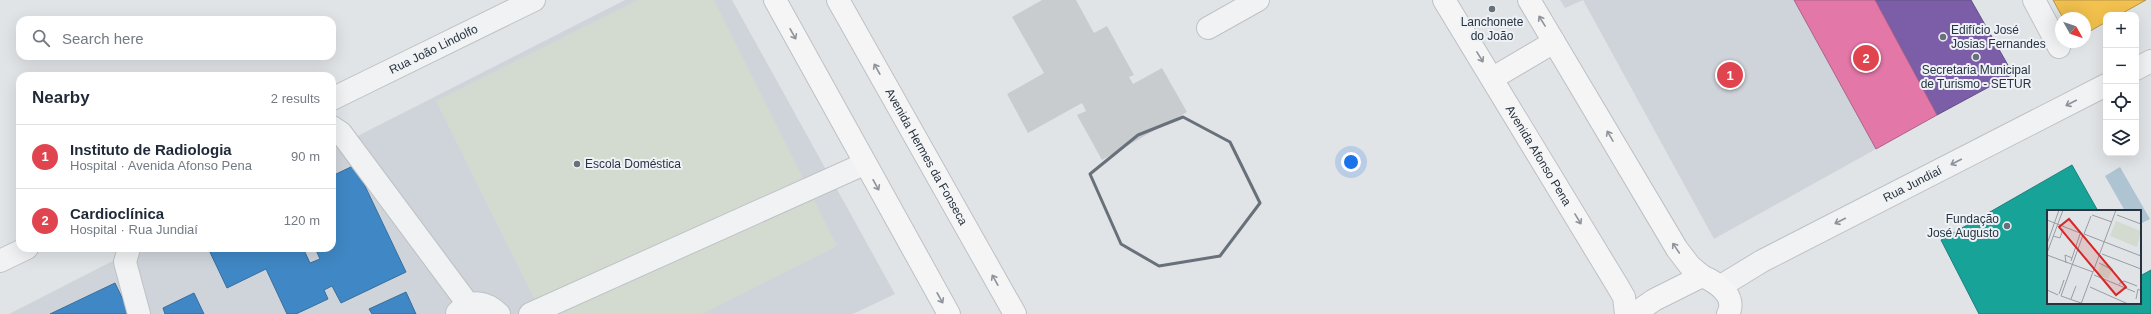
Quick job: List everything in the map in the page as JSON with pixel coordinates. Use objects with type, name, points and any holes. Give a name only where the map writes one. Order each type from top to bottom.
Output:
[{"type":"main road","points":[[775,0],[864,164],[950,314]]},
{"type":"main road","name":"Avenida Hermes da Fonseca","points":[[838,0],[1014,314]]},
{"type":"main road","name":"Avenida Afonso Pena","points":[[1444,0],[1624,297],[1626,314]]},
{"type":"main road","points":[[1529,0],[1677,250],[1690,266],[1702,276],[1721,286],[1730,304],[1729,313]]},
{"type":"main road","points":[[1492,78],[1554,42]]},
{"type":"main road","points":[[1634,314],[1654,300],[1702,276]]},
{"type":"street","name":"Rua João Lindolfo","points":[[336,97],[534,0]]},
{"type":"street","points":[[1208,28],[1258,0]]},
{"type":"street","points":[[2034,0],[2055,39]]},
{"type":"street","points":[[2139,67],[2151,61]]},
{"type":"street","name":"Rua Jundiaí","points":[[1721,286],[1762,261],[2103,87]]},
{"type":"street","points":[[336,130],[341,133],[462,309],[480,303],[491,307],[499,314]]},
{"type":"street","points":[[530,314],[864,164]]},
{"type":"street","points":[[0,261],[19,252]]},
{"type":"street","points":[[128,252],[125,262],[139,314]]},
{"type":"highlighted area","points":[[1183,117],[1230,142],[1260,203],[1220,256],[1159,266],[1121,244],[1090,174],[1138,135]]},
{"type":"shaded area","name":"Escola Doméstica","points":[[625,0],[732,0],[895,294],[853,314],[9,314],[130,252],[336,252],[336,147]]},
{"type":"shaded area","points":[[638,0],[714,0],[837,246],[702,314],[542,314],[436,101]]},
{"type":"shaded area","points":[[1560,0],[1583,0],[1565,8]]},
{"type":"shaded area","points":[[1583,0],[1794,0],[1876,149],[1714,239]]},
{"type":"water","points":[[2120,167],[2150,219],[2141,224],[2141,210],[2124,210],[2105,176]]},
{"type":"building: Homes","points":[[2053,0],[2146,0],[2124,12],[2103,12],[2103,24],[2091,31],[2091,12],[2060,12]]},
{"type":"building: Offices","name":"Edifício José Josias Fernandes","points":[[1875,0],[1971,0],[2013,74],[1937,115]]},
{"type":"building: Schools","points":[[355,165],[406,272],[341,303],[332,286],[324,290],[328,299],[296,314],[287,314],[266,269],[227,288],[210,252],[305,252],[310,263],[320,259],[317,252],[336,252],[336,174]]},
{"type":"building: Schools","points":[[115,283],[130,314],[50,314]]},
{"type":"building: Schools","points":[[406,292],[416,314],[372,314],[369,309]]},
{"type":"building: Schools","points":[[194,293],[204,314],[165,314],[163,308]]},
{"type":"building: Health","points":[[1794,0],[1875,0],[1937,115],[1876,149]]},
{"type":"building: Public","name":"Fundação José Augusto","points":[[2072,165],[2097,210],[2047,210],[2047,304],[2141,304],[2141,275],[2151,270],[2151,314],[1979,314],[1941,240]]},
{"type":"building: Other","points":[[1042,0],[1076,0],[1094,33],[1107,26],[1134,75],[1129,77],[1133,84],[1162,68],[1187,112],[1102,160],[1077,115],[1086,111],[1082,103],[1028,133],[1007,94],[1044,73],[1012,17]]},
{"type":"place","name":"Lanchonete do João","points":[[1492,9]]},
{"type":"place","name":"Edifício José Josias Fernandes","points":[[1943,37]]},
{"type":"place","name":"Secretaria Municipal de Turismo - SETUR","points":[[1976,57]]},
{"type":"place","name":"Cardioclínica","points":[[1866,58]]},
{"type":"place","name":"Instituto de Radiologia","points":[[1730,75]]},
{"type":"place","name":"Escola Doméstica","points":[[577,164]]},
{"type":"place","name":"Fundação José Augusto","points":[[2007,226]]}]
